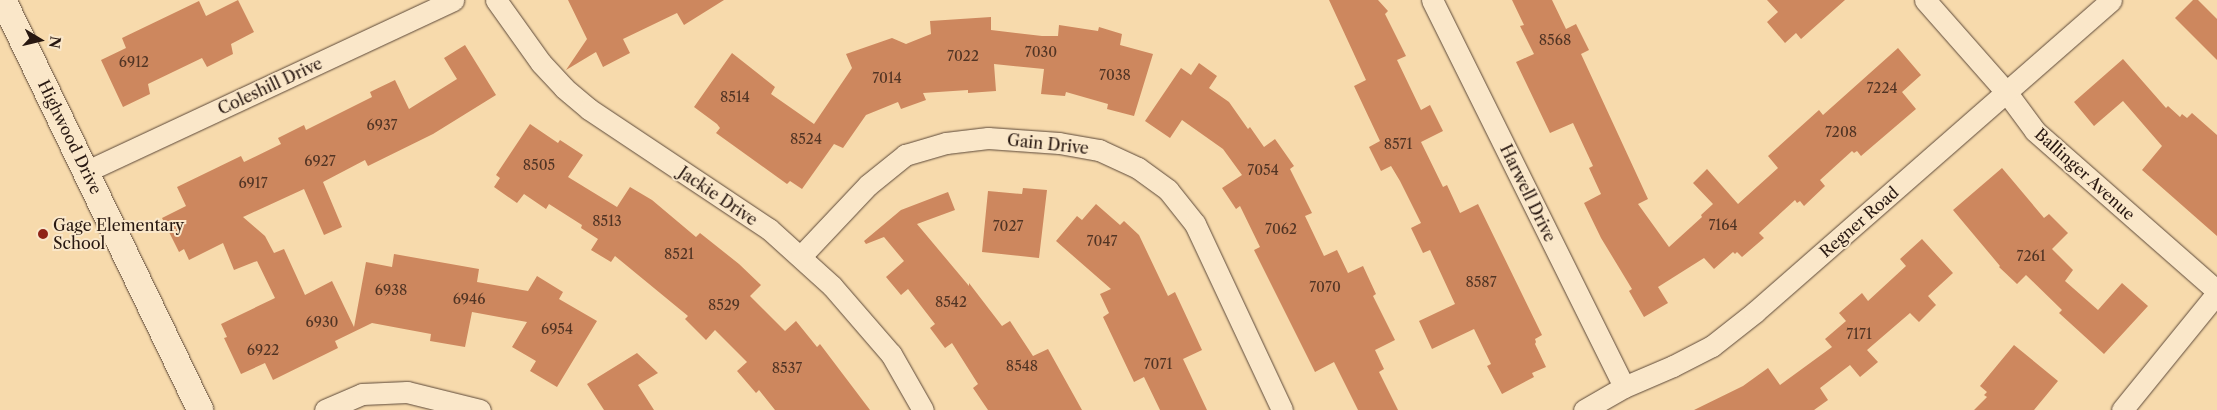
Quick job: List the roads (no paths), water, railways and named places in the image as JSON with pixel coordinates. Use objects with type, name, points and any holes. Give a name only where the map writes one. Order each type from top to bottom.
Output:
[{"type":"street","name":"Highwood Drive","points":[[3,0],[200,410]]},
{"type":"street","name":"Coleshill Drive","points":[[87,172],[453,0]]},
{"type":"street","name":"Jackie Drive","points":[[496,0],[541,63],[564,88],[590,109],[769,230],[832,286],[891,354],[923,410]]},
{"type":"street","name":"Harwell Drive","points":[[1432,0],[1624,386]]},
{"type":"street","name":"Ballinger Avenue","points":[[1926,0],[2007,93],[2035,131],[2217,292]]},
{"type":"street","name":"Regner Road","points":[[1584,410],[1624,386],[1673,366],[1712,346],[1755,312],[2111,0]]},
{"type":"street","name":"Gain Drive","points":[[800,256],[868,185],[905,155],[946,143],[988,138],[1059,143],[1099,150],[1138,168],[1168,190],[1195,224],[1282,410]]},
{"type":"street","points":[[2122,410],[2217,292]]},
{"type":"street","points":[[325,410],[362,394],[407,392],[480,410]]},
{"type":"place","name":"Gage Elementary School","points":[[43,234]]}]
